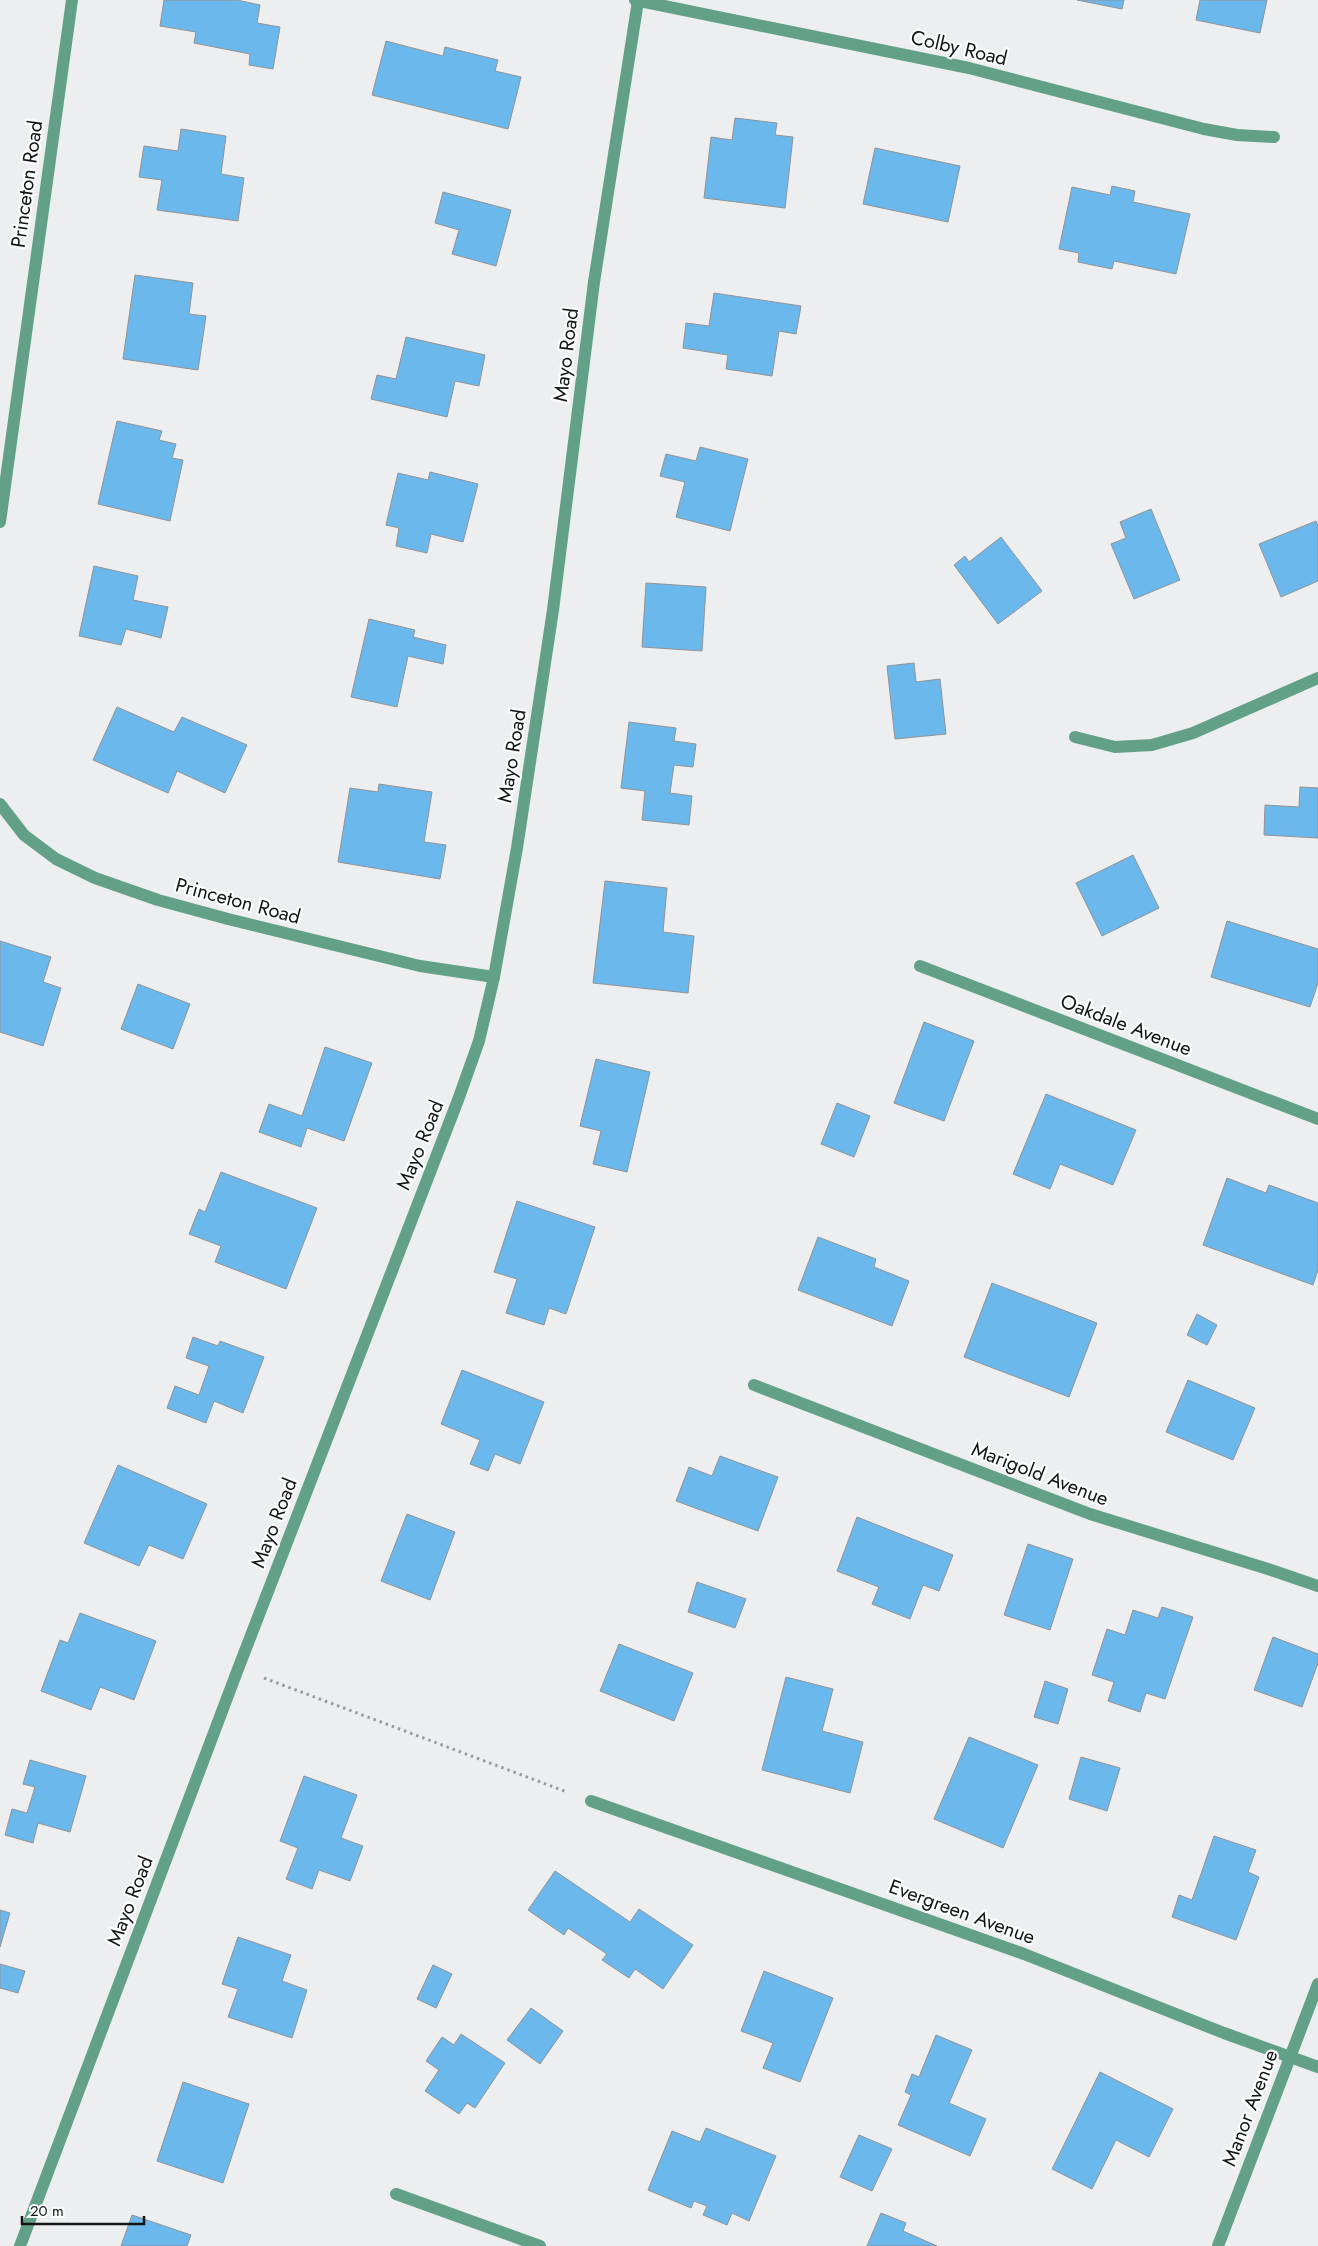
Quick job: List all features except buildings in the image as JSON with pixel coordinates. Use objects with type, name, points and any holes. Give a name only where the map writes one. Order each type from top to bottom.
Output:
[{"type":"street","name":"Princeton Road","points":[[0,522],[72,0]]},
{"type":"street","name":"Colby Road","points":[[637,0],[969,68],[1204,129],[1237,135],[1274,137]]},
{"type":"street","name":"Mayo Road","points":[[20,2246],[238,1669],[458,1100],[479,1041],[494,977],[538,715],[594,282],[637,0]]},
{"type":"street","points":[[1075,737],[1115,747],[1152,745],[1193,733],[1318,678]]},
{"type":"street","name":"Princeton Road","points":[[0,804],[24,835],[56,859],[96,878],[158,900],[420,966],[494,977]]},
{"type":"street","name":"Oakdale Avenue","points":[[920,966],[1318,1119]]},
{"type":"street","name":"Marigold Avenue","points":[[754,1384],[1090,1514],[1318,1586]]},
{"type":"street","name":"Evergreen Avenue","points":[[591,1801],[1024,1954],[1224,2033],[1318,2067]]},
{"type":"street","name":"Manor Avenue","points":[[1218,2246],[1318,1984]]},
{"type":"street","points":[[396,2194],[540,2246]]},
{"type":"path","points":[[238,1669],[591,1801]]}]
